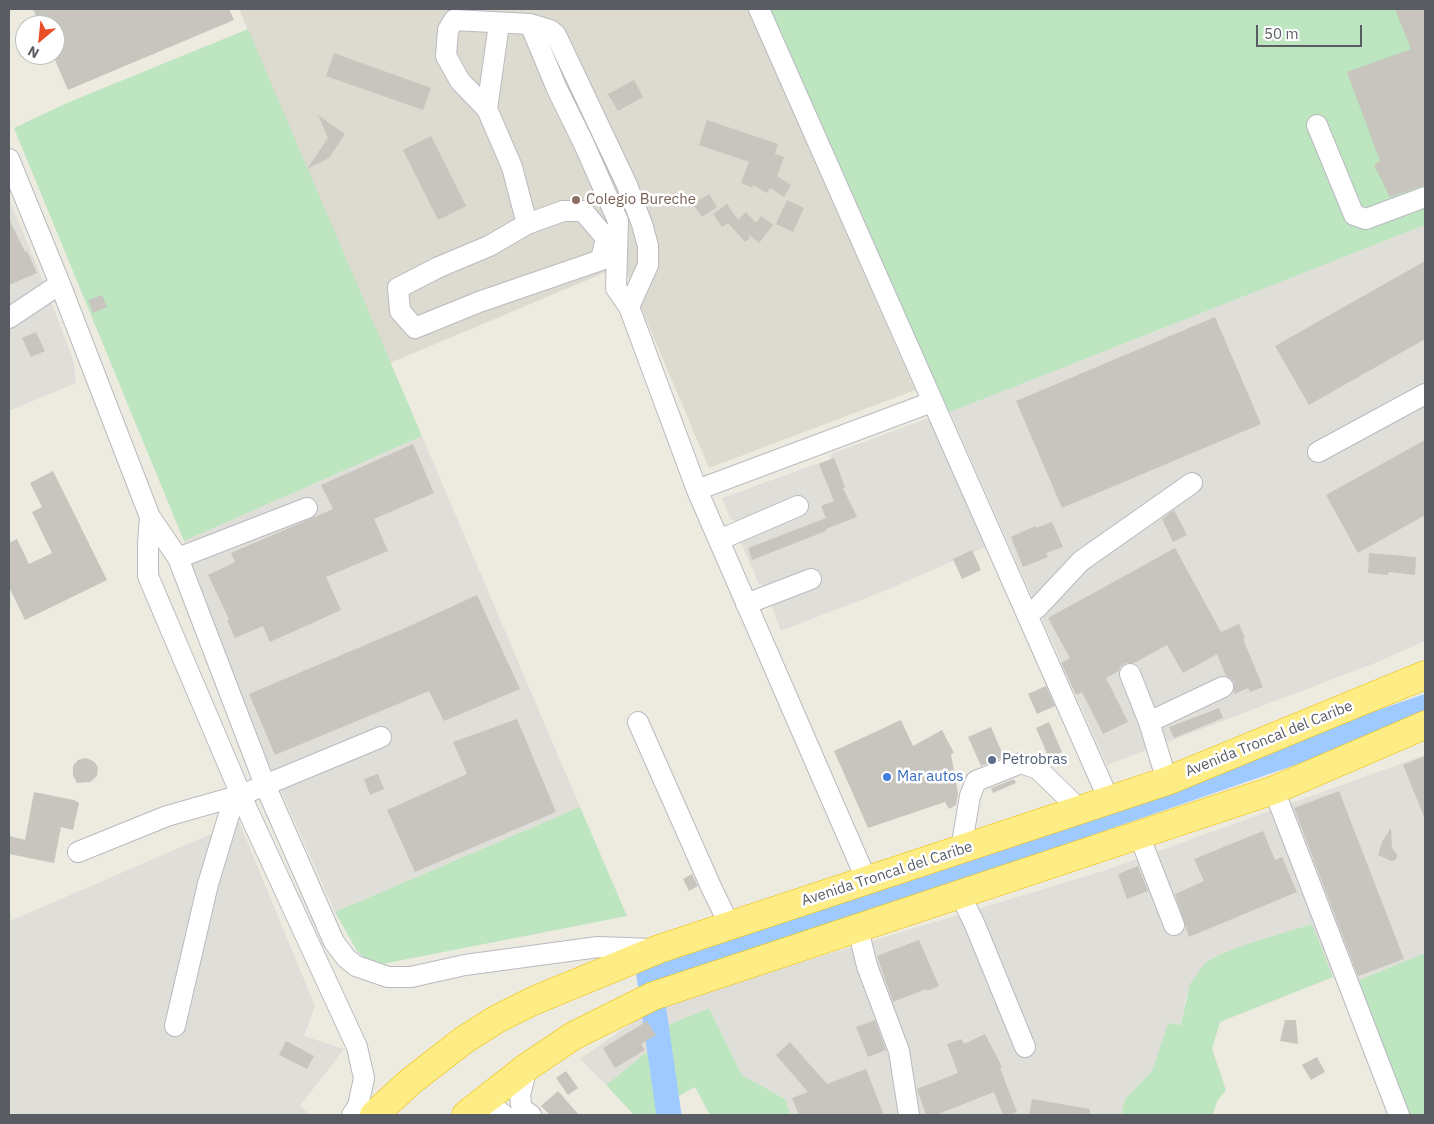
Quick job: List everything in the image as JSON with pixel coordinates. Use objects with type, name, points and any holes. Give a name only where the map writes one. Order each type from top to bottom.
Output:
[{"type":"highway","name":"Avenida Troncal del Caribe","points":[[374,1115],[410,1081],[464,1040],[497,1019],[533,1001],[659,949],[1167,781],[1425,675]]},
{"type":"highway","points":[[473,1109],[574,1036],[653,996],[1274,790],[1425,725]]},
{"type":"street","points":[[759,9],[1109,800]]},
{"type":"street","points":[[527,224],[512,167],[487,109],[460,81],[446,56],[448,30],[454,20],[499,24],[530,24],[550,30],[556,35],[627,185],[648,246],[648,265],[629,307]]},
{"type":"street","points":[[487,109],[499,24]]},
{"type":"street","points":[[530,24],[557,89],[618,221],[616,288]]},
{"type":"street","points":[[1317,125],[1354,215],[1366,219],[1423,200]]},
{"type":"street","points":[[9,159],[60,284],[150,517],[178,558],[265,785],[334,942],[346,958],[356,966],[388,977],[411,977],[465,965],[598,947],[659,949]]},
{"type":"street","points":[[601,260],[479,302],[415,328],[400,311],[398,288],[439,267],[489,246],[527,224],[563,211],[584,210],[606,238],[601,260],[629,307],[697,490],[867,881]]},
{"type":"street","points":[[9,318],[60,284]]},
{"type":"street","points":[[1318,452],[1425,394]]},
{"type":"street","points":[[697,490],[932,402]]},
{"type":"street","points":[[1026,612],[1037,608],[1081,561],[1192,483]]},
{"type":"street","points":[[719,540],[798,506]]},
{"type":"street","points":[[178,558],[308,508]]},
{"type":"street","points":[[150,517],[148,576],[237,797],[357,1047],[364,1078],[358,1106],[352,1115]]},
{"type":"street","points":[[746,604],[811,579]]},
{"type":"street","points":[[1130,674],[1149,722],[1167,781]]},
{"type":"street","points":[[1149,722],[1223,687]]},
{"type":"street","points":[[638,722],[730,926]]},
{"type":"street","points":[[78,852],[167,816],[237,797],[380,737]]},
{"type":"street","points":[[961,849],[970,796],[976,781],[1021,763],[1038,769],[1080,810]]},
{"type":"street","points":[[1274,790],[1399,1115]]},
{"type":"street","points":[[175,1026],[208,884],[237,797]]},
{"type":"street","points":[[1139,835],[1174,925]]},
{"type":"street","points":[[960,894],[975,925],[1025,1048]]},
{"type":"street","points":[[858,928],[867,966],[899,1051],[909,1115]]},
{"type":"street","points":[[313,952],[334,942]]},
{"type":"street","points":[[473,1109],[497,1110],[519,1114],[520,1095],[528,1068]]},
{"type":"shaded area","name":"Colegio Bureche","points":[[239,9],[748,9],[915,390],[709,468],[623,265],[390,363]]},
{"type":"shaded area","points":[[9,199],[73,359],[76,383],[9,411]]},
{"type":"shaded area","points":[[1425,225],[1425,641],[1375,663],[1107,765],[950,412]]},
{"type":"shaded area","points":[[929,418],[985,547],[889,589],[781,631],[772,607],[774,600],[768,588],[759,584],[741,543],[745,535],[739,522],[730,519],[722,498],[830,459],[831,454]]},
{"type":"shaded area","points":[[422,436],[580,807],[335,912],[268,762],[190,566],[184,541]]},
{"type":"shaded area","points":[[1425,755],[1425,953],[1347,985],[1341,974],[1333,977],[1312,924],[1247,944],[1219,955],[1205,963],[1186,997],[1181,1025],[1168,1023],[1152,1071],[1125,1099],[1121,1115],[791,1115],[785,1099],[742,1075],[709,1008],[664,1027],[648,1051],[606,1085],[580,1059],[642,1016],[703,992],[1103,871]]},
{"type":"shaded area","points":[[239,822],[315,1006],[304,1036],[344,1049],[300,1106],[310,1115],[9,1115],[10,921]]},
{"type":"green space","points":[[770,9],[1425,9],[1425,225],[950,412],[937,401]]},
{"type":"green space","points":[[248,29],[422,436],[184,541],[14,128],[67,103]]},
{"type":"green space","points":[[580,807],[627,916],[372,966],[357,951],[335,912]]},
{"type":"green space","points":[[1312,924],[1333,977],[1220,1022],[1212,1049],[1226,1090],[1217,1101],[1213,1115],[1121,1115],[1125,1099],[1152,1071],[1168,1023],[1181,1025],[1190,984],[1205,963],[1219,955],[1247,944]]},
{"type":"green space","points":[[1425,953],[1425,1115],[1390,1115],[1347,985]]},
{"type":"green space","points":[[709,1008],[742,1075],[785,1099],[791,1115],[710,1115],[695,1087],[666,1103],[673,1115],[634,1115],[606,1085],[648,1051],[664,1027]]},
{"type":"building","points":[[33,9],[229,9],[234,20],[68,90],[57,65],[65,65],[65,15],[36,15]]},
{"type":"building","points":[[1395,9],[1425,9],[1425,185],[1390,197],[1374,165],[1380,161],[1347,72],[1411,49]]},
{"type":"building","points":[[334,53],[431,88],[423,110],[326,76]]},
{"type":"building","points":[[634,80],[643,97],[618,111],[608,94]]},
{"type":"building","points":[[318,115],[345,134],[329,158],[307,169],[328,138]]},
{"type":"building","points":[[707,120],[778,144],[775,154],[784,157],[777,176],[791,185],[784,197],[770,188],[767,193],[753,185],[753,188],[741,183],[749,162],[699,145]]},
{"type":"building","points":[[431,136],[466,206],[438,220],[403,150]]},
{"type":"building","points":[[709,194],[717,207],[702,217],[693,204]]},
{"type":"building","points":[[787,200],[804,208],[793,232],[776,224]]},
{"type":"building","points":[[727,204],[738,220],[746,212],[756,223],[761,216],[773,225],[759,243],[748,234],[750,238],[745,242],[728,223],[722,227],[713,214]]},
{"type":"building","points":[[9,219],[37,273],[9,285]]},
{"type":"building","points":[[1425,261],[1425,339],[1309,405],[1275,346]]},
{"type":"building","points":[[102,295],[107,307],[93,313],[88,300]]},
{"type":"building","points":[[1215,317],[1261,424],[1062,508],[1016,401]]},
{"type":"building","points":[[36,332],[45,351],[31,357],[22,338]]},
{"type":"building","points":[[1425,440],[1425,515],[1358,553],[1326,495]]},
{"type":"building","points":[[413,444],[434,493],[374,519],[388,551],[326,577],[341,610],[270,642],[263,626],[235,638],[227,620],[229,619],[208,575],[235,562],[231,553],[333,509],[321,485]]},
{"type":"building","points":[[834,458],[845,487],[843,488],[857,517],[752,560],[748,548],[826,518],[821,506],[834,501],[819,464]]},
{"type":"building","points":[[53,471],[107,580],[25,620],[9,587],[9,543],[17,539],[29,564],[52,553],[32,512],[42,507],[30,483]]},
{"type":"building","points":[[1174,510],[1187,535],[1173,542],[1162,519]]},
{"type":"building","points":[[1052,522],[1063,547],[1046,553],[1048,557],[1023,567],[1011,537],[1035,526],[1036,528]]},
{"type":"building","points":[[1175,548],[1221,632],[1239,624],[1245,638],[1243,639],[1263,687],[1250,692],[1248,688],[1234,694],[1234,682],[1226,676],[1217,654],[1183,673],[1167,645],[1134,663],[1125,663],[1120,667],[1119,671],[1106,678],[1128,722],[1103,734],[1082,692],[1076,695],[1061,663],[1070,658],[1048,618]]},
{"type":"building","points":[[972,550],[981,570],[962,579],[953,559]]},
{"type":"building","points":[[1369,553],[1416,557],[1415,575],[1389,572],[1388,575],[1368,573]]},
{"type":"building","points":[[477,595],[520,689],[444,721],[429,691],[275,755],[249,694],[403,629]]},
{"type":"building","points":[[1046,686],[1055,706],[1037,714],[1028,694]]},
{"type":"building","points":[[1219,708],[1223,718],[1174,738],[1169,727]]},
{"type":"building","points":[[517,719],[556,812],[415,872],[387,810],[467,774],[453,742]]},
{"type":"building","name":"Mar autos","points":[[901,720],[913,746],[942,730],[954,753],[951,754],[958,794],[956,805],[949,809],[945,802],[868,828],[834,751]]},
{"type":"building","name":"Petrobras","points":[[1049,722],[1062,752],[1049,758],[1036,728]]},
{"type":"building","points":[[991,727],[1004,757],[981,766],[968,737]]},
{"type":"building","points":[[1425,756],[1425,819],[1403,765]]},
{"type":"building","points":[[86,758],[96,764],[98,768],[97,776],[90,782],[77,783],[73,775],[73,766],[78,760]]},
{"type":"building","points":[[378,774],[384,789],[370,795],[364,779]]},
{"type":"building","points":[[1014,779],[1016,783],[993,793],[991,788]]},
{"type":"building","points":[[1339,791],[1404,959],[1358,976],[1294,808]]},
{"type":"building","points":[[34,792],[74,800],[79,803],[73,830],[61,827],[54,863],[9,854],[9,836],[25,840]]},
{"type":"building","points":[[1391,828],[1392,848],[1397,855],[1396,860],[1391,861],[1378,855],[1382,842]]},
{"type":"building","points":[[1263,831],[1275,860],[1282,857],[1297,892],[1189,937],[1175,894],[1204,881],[1194,859]]},
{"type":"building","points":[[1138,866],[1148,891],[1127,899],[1118,874]]},
{"type":"building","points":[[692,874],[698,886],[689,891],[683,879]]},
{"type":"building","points":[[919,940],[939,986],[893,1002],[877,956]]},
{"type":"building","points":[[875,1020],[886,1050],[868,1057],[856,1027]]},
{"type":"building","points":[[1285,1020],[1296,1020],[1298,1044],[1280,1041]]},
{"type":"building","points":[[647,1021],[656,1035],[641,1044],[645,1050],[615,1068],[603,1048]]},
{"type":"building","points":[[985,1034],[1002,1067],[1000,1068],[1017,1112],[1003,1115],[994,1092],[936,1115],[926,1115],[917,1089],[958,1073],[947,1044],[961,1039],[964,1044]]},
{"type":"building","points":[[286,1041],[314,1056],[307,1069],[279,1055]]},
{"type":"building","points":[[790,1042],[827,1084],[866,1069],[884,1115],[799,1115],[792,1098],[808,1092],[776,1055]]},
{"type":"building","points":[[1317,1057],[1325,1072],[1311,1080],[1302,1065]]},
{"type":"building","points":[[566,1071],[578,1088],[568,1095],[556,1078]]},
{"type":"building","points":[[558,1091],[579,1115],[550,1115],[541,1106]]},
{"type":"building","points":[[1032,1099],[1090,1109],[1090,1115],[1029,1115]]},
{"type":"waterway","points":[[650,983],[649,975],[1425,707]]},
{"type":"waterway","points":[[654,1011],[669,1115]]},
{"type":"place","name":"Colegio Bureche","points":[[576,200]]},
{"type":"place","name":"Petrobras","points":[[992,760]]},
{"type":"place","name":"Mar autos","points":[[887,777]]}]
